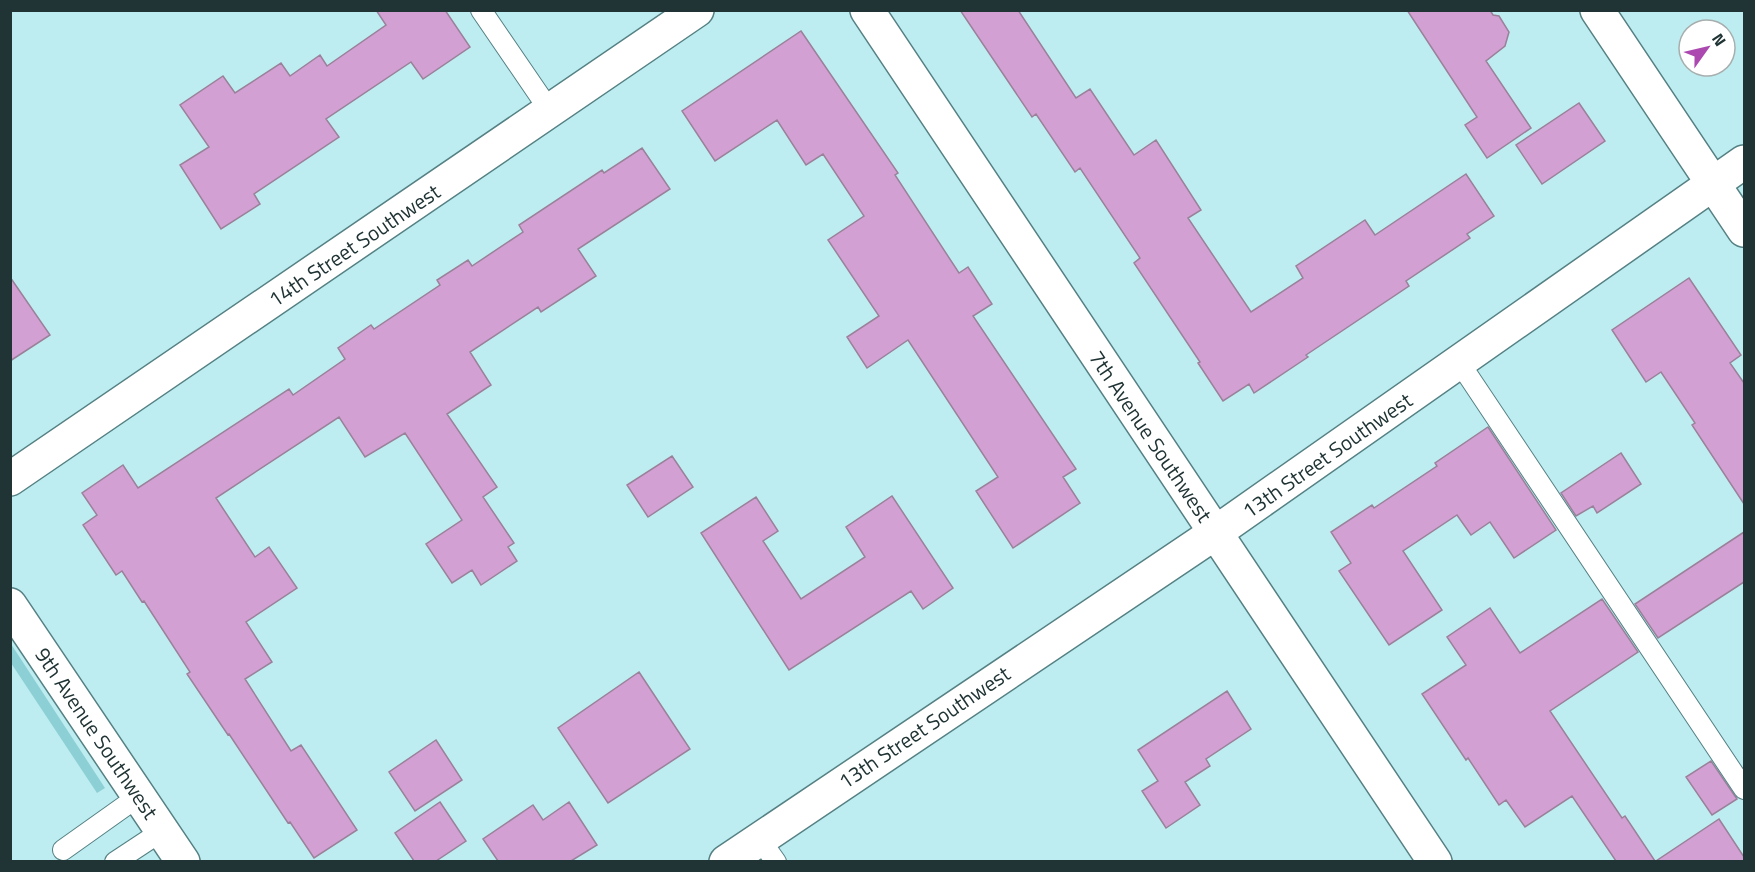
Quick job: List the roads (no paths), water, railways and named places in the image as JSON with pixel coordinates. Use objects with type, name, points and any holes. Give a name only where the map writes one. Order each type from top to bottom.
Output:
[{"type":"street","name":"14th Street Southwest","points":[[10,479],[697,10]]},
{"type":"street","name":"7th Avenue Southwest","points":[[867,10],[1435,861]]},
{"type":"street","points":[[1597,10],[1744,230]]},
{"type":"street","name":"13th Street Southwest","points":[[726,861],[768,850],[1744,162]]},
{"type":"street","name":"9th Avenue Southwest","points":[[10,604],[183,861]]},
{"type":"lane","points":[[481,10],[550,111]]},
{"type":"lane","points":[[1459,362],[1744,789]]},
{"type":"lane","points":[[63,850],[139,796]]},
{"type":"lane","points":[[115,861],[162,831]]}]
